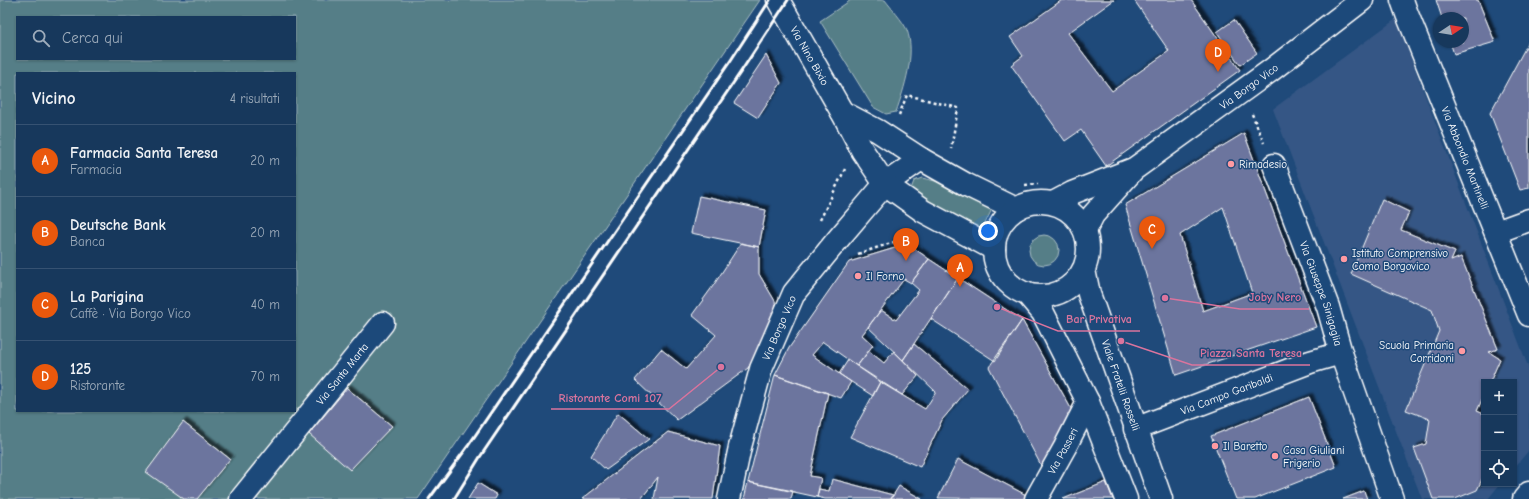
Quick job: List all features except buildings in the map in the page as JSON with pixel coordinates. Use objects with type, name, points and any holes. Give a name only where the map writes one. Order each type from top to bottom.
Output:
[{"type":"main road","name":"Via Nino Bixio","points":[[778,0],[862,150],[885,184]]},
{"type":"main road","name":"Via Borgo Vico","points":[[1085,231],[1093,215],[1134,169],[1242,92],[1362,0]]},
{"type":"main road","name":"Via Abbondio Martinelli","points":[[1405,7],[1529,315]]},
{"type":"main road","points":[[842,112],[878,131],[921,159],[966,185],[1016,209]]},
{"type":"main road","name":"Via Borgo Vico","points":[[728,499],[761,369],[794,293],[885,184],[921,159]]},
{"type":"main road","name":"Via Giuseppe Sinigaglia","points":[[1274,165],[1328,307],[1341,353],[1392,499]]},
{"type":"main road","name":"Via Borgo Vico","points":[[1053,203],[1089,185],[1134,169]]},
{"type":"main road","points":[[885,184],[923,211],[994,250]]},
{"type":"main road","points":[[1040,201],[1053,203],[1072,213],[1085,231],[1088,244],[1088,257],[1084,270],[1074,283],[1060,293],[1044,296],[1027,294],[1014,288],[1003,278],[996,264],[994,250],[996,233],[1004,220],[1016,209],[1027,203],[1040,201]]},
{"type":"main road","points":[[1496,232],[1529,220]]},
{"type":"main road","name":"Viale Fratelli Rosselli","points":[[1084,270],[1089,294],[1135,429],[1161,499]]},
{"type":"main road","points":[[1027,294],[1043,313],[1088,402],[1126,499]]},
{"type":"main road","name":"Via Santa Marta","points":[[241,499],[383,323]]},
{"type":"main road","name":"Via Campo Garibaldi","points":[[1135,429],[1310,362],[1341,353]]},
{"type":"main road","name":"Via Passeri","points":[[1036,499],[1066,447],[1088,402]]},
{"type":"main road","points":[[1524,499],[1529,493]]},
{"type":"path","points":[[1242,92],[1274,165]]},
{"type":"shaded area","name":"Istituto Comprensivo Como Borgovico","points":[[1396,19],[1529,369],[1529,450],[1517,464],[1517,379],[1491,379],[1500,359],[1489,352],[1498,348],[1461,257],[1451,261],[1454,252],[1401,230],[1409,212],[1382,199],[1351,274],[1432,310],[1439,331],[1406,410],[1430,419],[1426,444],[1414,448],[1433,499],[1422,499],[1273,109]]},
{"type":"shaded area","points":[[1481,402],[1481,413],[1477,411]]},
{"type":"shaded area","points":[[1481,481],[1481,487],[1498,487],[1488,499],[1455,499],[1477,490]]},
{"type":"green space","points":[[0,0],[760,0],[418,499],[0,499]]},
{"type":"green space","points":[[851,0],[885,0],[907,30],[910,60],[896,112],[886,114],[873,107],[820,21]]},
{"type":"green space","points":[[922,178],[935,181],[994,205],[980,234],[910,192],[914,181]]},
{"type":"green space","points":[[1044,235],[1055,239],[1059,250],[1055,261],[1044,265],[1033,261],[1029,250],[1033,239]]},
{"type":"railway","points":[[429,499],[468,446],[731,60],[770,0]]},
{"type":"railway","points":[[454,499],[480,457],[788,0]]},
{"type":"place","name":"125","points":[[1218,72]]},
{"type":"place","name":"Rimadesio","points":[[1231,164]]},
{"type":"place","name":"La Parigina","points":[[1152,249]]},
{"type":"place","name":"Istituto Comprensivo Como Borgovico","points":[[1344,259]]},
{"type":"place","name":"Deutsche Bank","points":[[906,261]]},
{"type":"place","name":"Il Forno","points":[[858,276]]},
{"type":"place","name":"Farmacia Santa Teresa","points":[[960,287]]},
{"type":"place","name":"Joby Nero","points":[[1165,298]]},
{"type":"place","name":"Bar Privativa","points":[[997,307]]},
{"type":"place","name":"Piazza Santa Teresa","points":[[1121,341]]},
{"type":"place","name":"Scuola Primaria Corridoni","points":[[1462,351]]},
{"type":"place","name":"Ristorante Comi 107","points":[[721,367]]},
{"type":"place","name":"Il Baretto","points":[[1215,446]]},
{"type":"place","name":"Casa Giuliani Frigerio","points":[[1275,456]]}]
